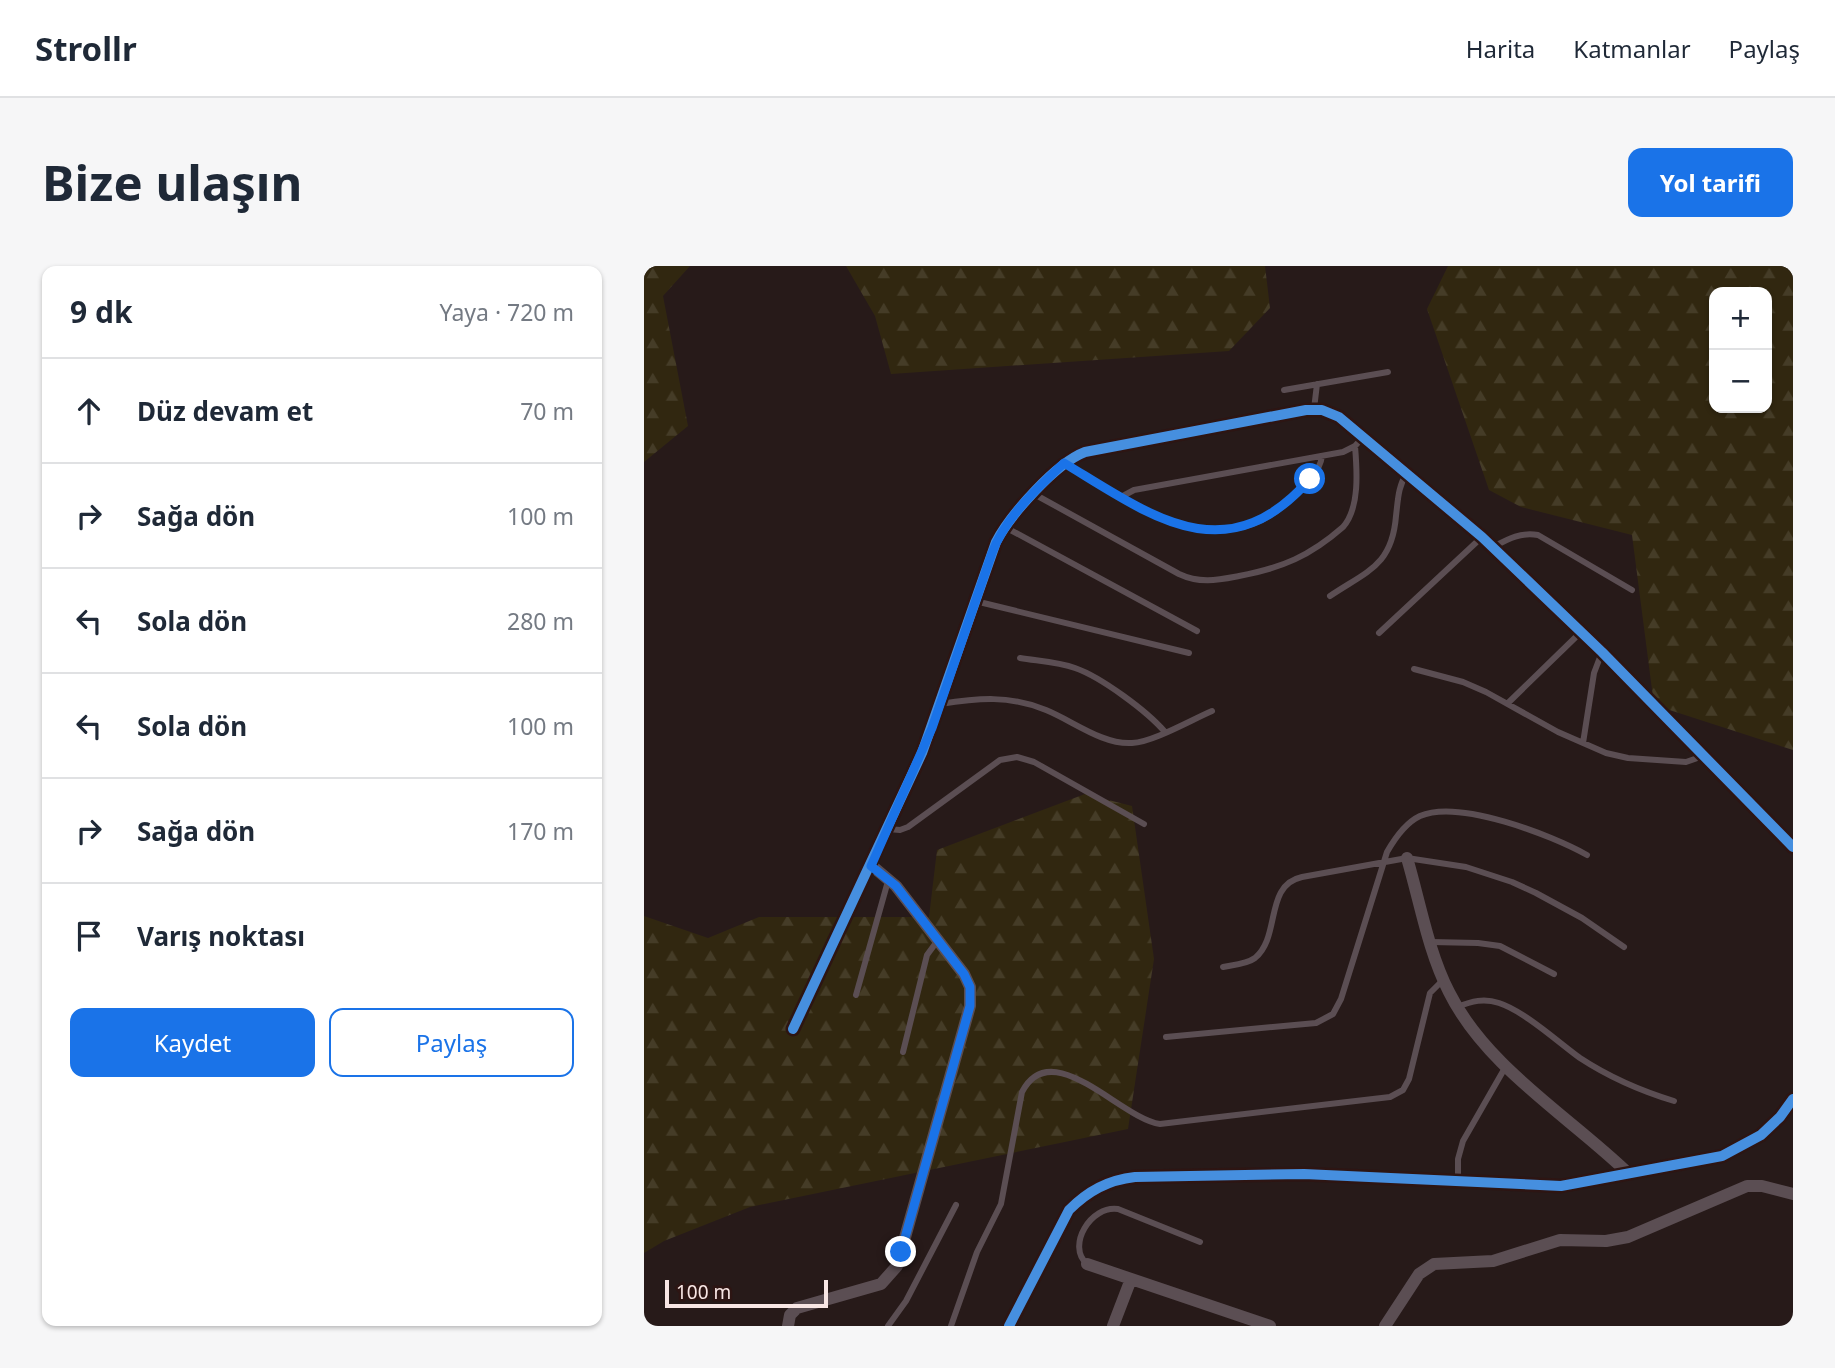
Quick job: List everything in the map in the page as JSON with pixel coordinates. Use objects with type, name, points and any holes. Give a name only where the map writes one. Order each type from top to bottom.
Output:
[{"type":"street","points":[[793,1029],[922,754],[996,542],[1005,527],[1064,463],[1093,449],[1314,410],[1339,417],[1359,441],[1407,473],[1493,547],[1602,652],[1793,848]]},
{"type":"street","points":[[1407,859],[1443,980],[1457,1007],[1481,1040],[1506,1066],[1629,1174]]},
{"type":"street","points":[[788,1326],[790,1315],[801,1306],[881,1284],[893,1272],[899,1259],[970,1006],[968,981],[889,879],[871,866]]},
{"type":"street","points":[[1009,1326],[1069,1210],[1085,1195],[1114,1181],[1135,1177],[1304,1174],[1561,1186],[1709,1160],[1736,1150],[1771,1126],[1793,1100]]},
{"type":"street","points":[[1385,1326],[1419,1274],[1434,1264],[1493,1261],[1560,1240],[1606,1241],[1628,1237],[1747,1186],[1762,1186],[1793,1194]]},
{"type":"street","points":[[1087,1264],[1236,1322],[1270,1326]]},
{"type":"street","points":[[1113,1326],[1131,1279]]},
{"type":"lane","points":[[1284,390],[1388,372]]},
{"type":"lane","points":[[1314,410],[1317,384]]},
{"type":"lane","points":[[1121,497],[1135,490],[1343,452],[1359,441]]},
{"type":"lane","points":[[1034,494],[1179,574],[1194,580],[1217,580],[1287,565],[1343,527],[1350,518],[1354,504],[1359,441]]},
{"type":"lane","points":[[1064,463],[1168,521],[1212,530],[1236,528],[1267,517],[1285,505],[1318,469],[1322,456]]},
{"type":"lane","points":[[1329,596],[1380,563],[1389,551],[1395,532],[1398,492],[1407,473]]},
{"type":"lane","points":[[1005,527],[1197,631]]},
{"type":"lane","points":[[1493,547],[1514,536],[1538,535],[1632,590]]},
{"type":"lane","points":[[1379,633],[1482,537]]},
{"type":"lane","points":[[975,601],[1189,653]]},
{"type":"lane","points":[[1508,703],[1581,632]]},
{"type":"lane","points":[[1583,743],[1594,673],[1602,652]]},
{"type":"lane","points":[[1020,658],[1069,666],[1090,674],[1143,711],[1165,732]]},
{"type":"lane","points":[[1415,670],[1463,682],[1508,703],[1558,732],[1606,753],[1628,758],[1686,762],[1698,760],[1704,755]]},
{"type":"lane","points":[[940,704],[982,698],[1018,701],[1122,743],[1137,743],[1212,711]]},
{"type":"lane","points":[[888,829],[900,831],[908,827],[1000,760],[1017,757],[1034,762],[1144,824]]},
{"type":"lane","points":[[1166,1037],[1316,1023],[1328,1017],[1341,999],[1383,863],[1399,833],[1416,818],[1431,812],[1448,810],[1531,830],[1587,855]]},
{"type":"lane","points":[[1223,967],[1250,961],[1262,950],[1280,892],[1290,880],[1407,859],[1466,867],[1512,882],[1560,905],[1624,947]]},
{"type":"lane","points":[[856,995],[889,879]]},
{"type":"lane","points":[[903,1052],[927,955],[938,940]]},
{"type":"lane","points":[[1431,942],[1500,946],[1554,974]]},
{"type":"lane","points":[[951,1326],[977,1252],[1001,1204],[1022,1091],[1032,1078],[1046,1072],[1066,1073],[1137,1116],[1160,1124],[1390,1097],[1402,1090],[1409,1079],[1428,999],[1434,988],[1443,980]]},
{"type":"lane","points":[[1457,1007],[1472,1000],[1510,1007],[1599,1069],[1674,1101]]},
{"type":"lane","points":[[1458,1182],[1458,1159],[1463,1141],[1506,1066]]},
{"type":"lane","points":[[888,1326],[906,1301],[956,1205]]},
{"type":"lane","points":[[1087,1264],[1079,1254],[1079,1245],[1090,1219],[1098,1212],[1108,1209],[1118,1209],[1200,1242]]},
{"type":"green space","points":[[644,266],[690,266],[663,296],[688,426],[644,462]]},
{"type":"green space","points":[[846,266],[1265,266],[1270,308],[1229,351],[891,374],[875,316]]},
{"type":"green space","points":[[1448,266],[1793,266],[1793,750],[1654,705],[1632,535],[1521,507],[1489,490],[1427,309]]},
{"type":"green space","points":[[1085,794],[1132,806],[1154,959],[1128,1129],[750,1207],[664,1241],[644,1253],[644,916],[708,938],[759,917],[929,917],[937,850]]},
{"type":"cycle path","points":[[793,1029],[922,753],[996,542],[1023,505],[1048,478],[1085,452],[1306,410],[1322,410],[1339,417],[1482,537],[1602,652],[1793,847]]},
{"type":"cycle path","points":[[1009,1326],[1069,1210],[1091,1192],[1116,1181],[1135,1177],[1304,1174],[1561,1186],[1722,1156],[1761,1135],[1780,1117],[1793,1099]]},
{"type":"route","points":[[901,1252],[970,1006],[971,993],[964,974],[896,886],[871,866],[922,754],[996,542],[1010,520],[1064,463],[1168,521],[1212,530],[1236,528],[1267,517],[1285,505],[1310,479]]}]
